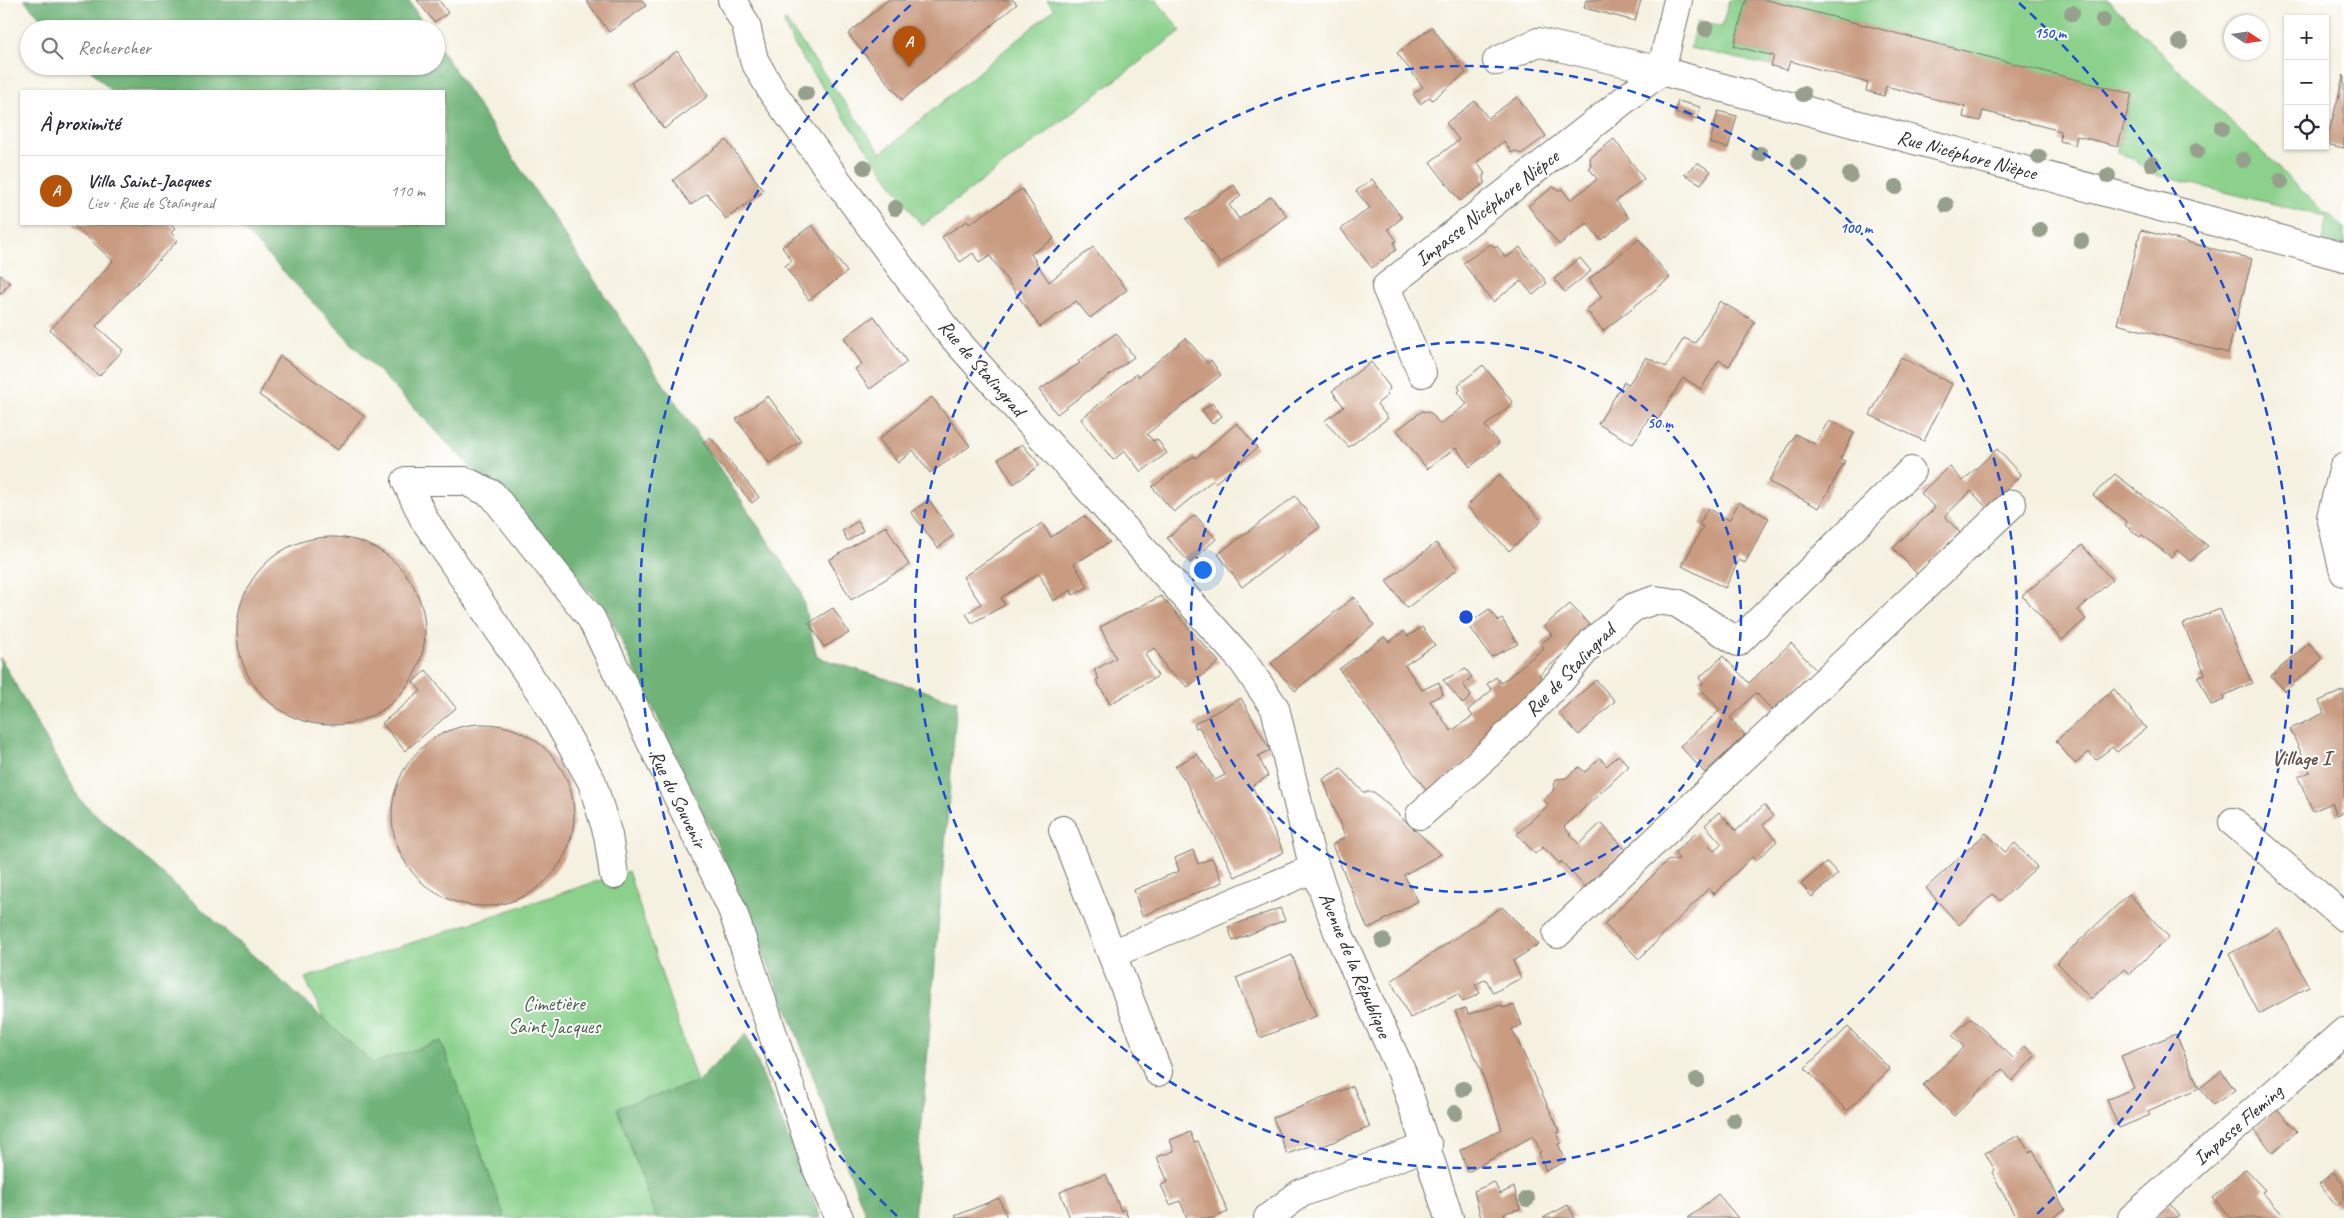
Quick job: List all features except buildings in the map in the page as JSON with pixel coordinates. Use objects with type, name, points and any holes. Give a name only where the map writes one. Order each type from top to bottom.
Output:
[{"type":"street","name":"Rue de Stalingrad","points":[[732,0],[746,25],[754,60],[772,93],[945,328],[1236,652],[1275,708]]},
{"type":"street","points":[[1661,71],[1678,0]]},
{"type":"street","name":"Rue Nicéphore Nièpce","points":[[1497,61],[1538,42],[1661,71],[2344,258]]},
{"type":"street","name":"Impasse Nicéphore Niépce","points":[[1422,373],[1386,287],[1661,71]]},
{"type":"street","points":[[2344,467],[2331,517],[2344,572]]},
{"type":"street","name":"Rue de Stalingrad","points":[[1420,815],[1495,748],[1562,679],[1592,641],[1634,607],[1655,600],[1677,603],[1738,642],[1911,471]]},
{"type":"street","name":"Rue du Souvenir","points":[[614,875],[608,835],[592,782],[549,705],[424,519],[406,481],[465,481],[492,494],[591,618],[732,909],[817,1169],[839,1218]]},
{"type":"street","points":[[1556,934],[2012,504]]},
{"type":"street","name":"Avenue de la République","points":[[1275,708],[1315,868],[1338,932],[1402,1074],[1428,1146],[1449,1218]]},
{"type":"street","points":[[2232,822],[2344,917]]},
{"type":"street","points":[[1063,830],[1158,1072]]},
{"type":"street","points":[[1112,954],[1315,868]]},
{"type":"street","name":"Impasse Fleming","points":[[2132,1218],[2344,1032]]},
{"type":"street","points":[[1268,1218],[1301,1193],[1428,1146]]},
{"type":"green space","points":[[24,0],[408,0],[421,20],[43,20]]},
{"type":"green space","points":[[1047,0],[1156,0],[1181,31],[922,226],[801,57],[784,22],[786,21],[881,153],[1054,9]]},
{"type":"green space","points":[[1729,0],[1746,0],[1734,46],[1774,56],[1771,66],[1690,48],[1697,21],[1722,27]]},
{"type":"green space","points":[[1767,0],[2108,0],[2324,213],[2330,214],[2344,228],[2344,246],[2322,241],[2327,217],[2151,174],[2133,158],[2117,153],[2132,95]]},
{"type":"green space","points":[[445,56],[800,589],[817,657],[957,701],[914,1218],[867,1218],[791,1019],[715,839],[607,610],[239,225],[445,225],[445,90],[110,90],[96,75],[445,75]]},
{"type":"green space","points":[[0,657],[80,800],[373,1063],[441,1041],[505,1218],[0,1218]]},
{"type":"green space","name":"Cimetière Saint Jacques","points":[[628,871],[697,1082],[617,1108],[656,1218],[505,1218],[441,1041],[373,1064],[324,1019],[305,978]]},
{"type":"green space","points":[[746,1034],[821,1218],[656,1218],[617,1108],[697,1082]]},
{"type":"place","name":"Villa Saint-Jacques","points":[[909,67]]},
{"type":"district","name":"Village I","points":[[2301,758]]}]
